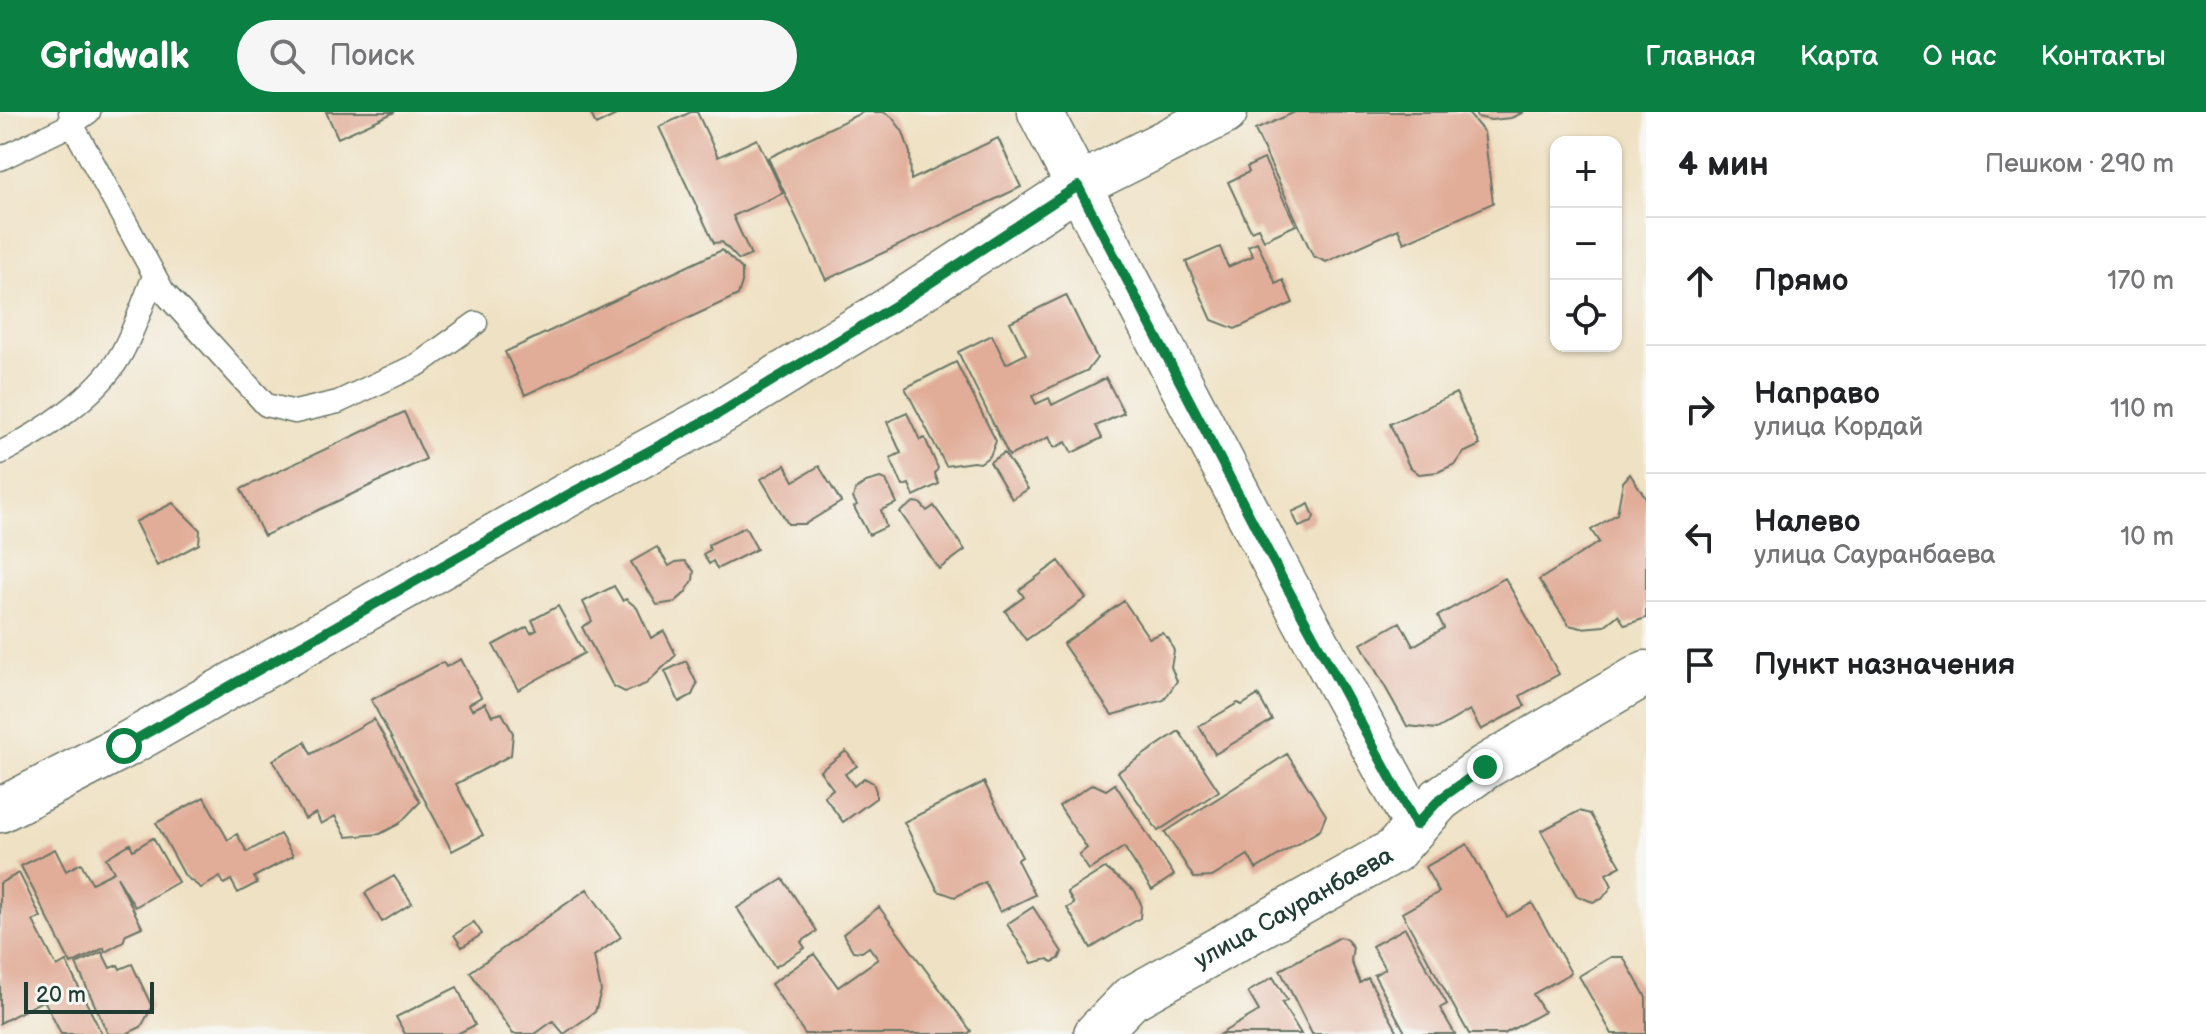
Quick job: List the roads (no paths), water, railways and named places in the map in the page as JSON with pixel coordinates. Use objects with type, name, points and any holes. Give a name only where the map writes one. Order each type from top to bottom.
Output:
[{"type":"street","points":[[1040,112],[1290,595],[1416,825]]},
{"type":"street","points":[[0,810],[138,739],[571,493],[718,414],[898,304],[1078,186],[1225,112]]},
{"type":"street","name":"улица Сауранбаева","points":[[1096,1034],[1130,999],[1394,851],[1440,799],[1485,767],[1646,673]]},
{"type":"lane","points":[[0,159],[77,116],[163,291],[266,405],[295,412],[338,402],[419,364],[476,323]]},
{"type":"lane","points":[[0,453],[21,443],[79,404],[119,358],[154,276]]}]
